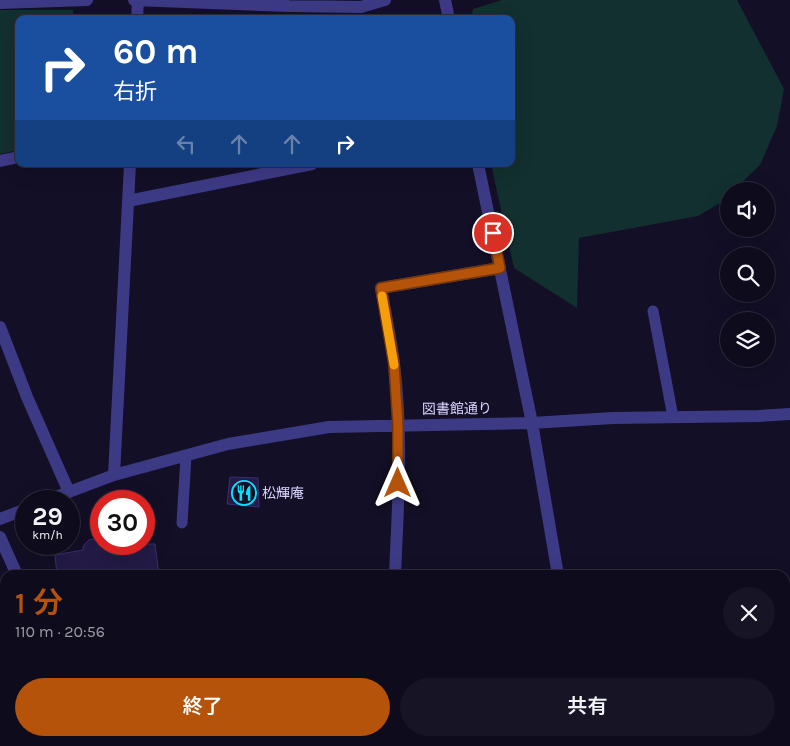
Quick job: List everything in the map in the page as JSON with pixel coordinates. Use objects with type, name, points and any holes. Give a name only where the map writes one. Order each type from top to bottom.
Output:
[{"type":"street","points":[[0,3],[87,0]]},
{"type":"street","points":[[137,15],[136,0],[196,1],[291,13],[312,3],[361,7],[385,0]]},
{"type":"street","points":[[445,0],[447,15]]},
{"type":"street","points":[[0,161],[15,158]]},
{"type":"street","points":[[114,475],[130,167]]},
{"type":"street","points":[[128,201],[297,167]]},
{"type":"street","points":[[479,167],[532,423],[557,570]]},
{"type":"street","points":[[395,570],[398,503],[398,425],[394,364],[381,288],[500,268]]},
{"type":"street","points":[[0,327],[27,397],[68,490]]},
{"type":"street","name":"図書館通り","points":[[74,490],[114,475],[228,444],[330,427],[532,423],[613,418],[790,414]]},
{"type":"street","points":[[0,519],[15,513]]},
{"type":"street","points":[[0,538],[16,570]]},
{"type":"lane","points":[[653,311],[673,417]]},
{"type":"lane","points":[[182,523],[186,456]]},
{"type":"green space","points":[[502,0],[737,0],[784,89],[777,126],[760,165],[742,182],[720,182],[720,203],[698,216],[579,238],[577,308],[514,268],[492,167],[515,167],[515,15],[472,15],[473,9]]},
{"type":"green space","points":[[0,10],[73,10],[74,15],[15,15],[15,151],[0,154]]},
{"type":"building","points":[[230,477],[258,478],[259,507],[227,504]]},
{"type":"building","points":[[90,540],[90,555],[155,555],[155,544],[158,570],[56,570],[55,555],[80,555],[83,546]]},
{"type":"slow traffic","points":[[382,296],[394,365]]},
{"type":"place","name":"松輝庵","points":[[244,493]]},
{"type":"route","points":[[398,483],[398,425],[394,364],[381,288],[500,268],[493,233]]}]
